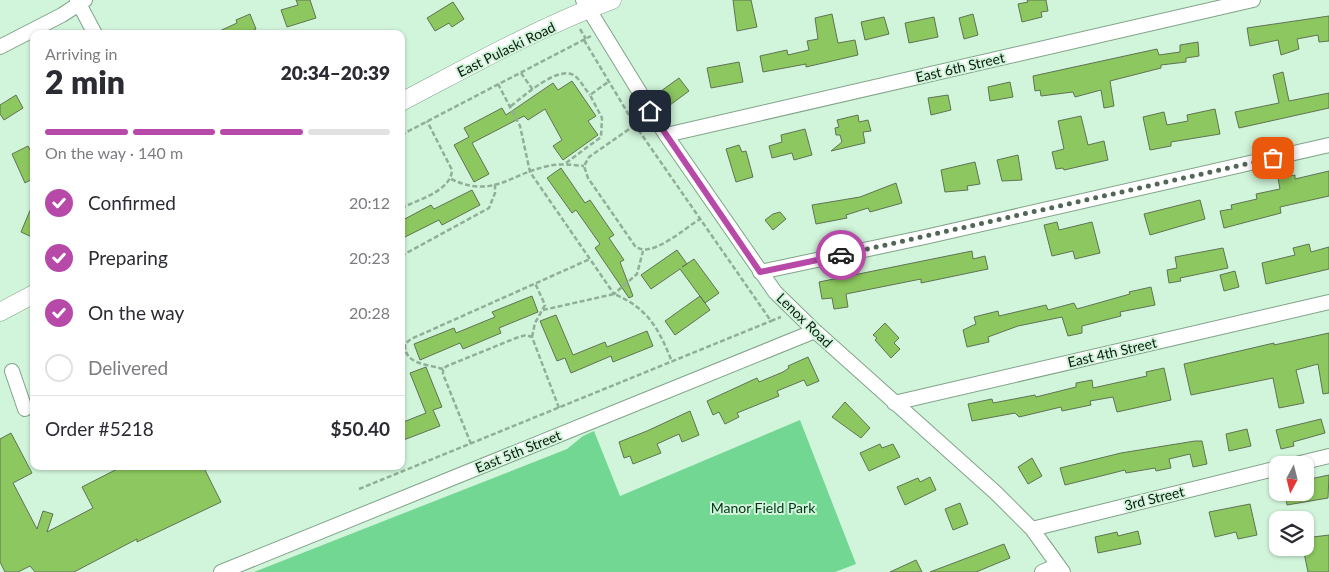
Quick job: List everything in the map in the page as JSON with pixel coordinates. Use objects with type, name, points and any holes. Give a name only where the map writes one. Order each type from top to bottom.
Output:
[{"type":"main road","name":"East Pulaski Road","points":[[405,100],[585,4],[612,0]]},
{"type":"main road","points":[[0,312],[30,296]]},
{"type":"street","name":"East 6th Street","points":[[666,135],[1253,0]]},
{"type":"street","points":[[33,30],[62,15],[80,1],[93,30]]},
{"type":"street","name":"Lenox Road","points":[[585,4],[666,135],[760,272],[790,309],[996,493],[1032,529],[1060,568]]},
{"type":"street","points":[[0,47],[30,32]]},
{"type":"street","points":[[760,272],[925,237],[1329,145]]},
{"type":"street","name":"East 4th Street","points":[[894,403],[1329,302]]},
{"type":"street","name":"East 5th Street","points":[[221,572],[815,331]]},
{"type":"street","points":[[12,371],[25,410]]},
{"type":"street","points":[[1314,460],[1329,456]]},
{"type":"street","name":"3rd Street","points":[[1032,529],[1269,470]]},
{"type":"street","points":[[1042,572],[1060,568]]},
{"type":"path","points":[[405,133],[585,39],[608,82],[635,125],[771,321]]},
{"type":"path","points":[[521,72],[533,90]]},
{"type":"path","points":[[510,106],[558,74],[571,74],[576,77],[590,95],[602,118],[601,137],[565,164]]},
{"type":"path","points":[[590,95],[608,82]]},
{"type":"path","points":[[498,84],[524,136],[530,172],[614,294],[642,309],[659,332],[672,362]]},
{"type":"path","points":[[405,206],[446,185],[451,178],[452,170],[427,121]]},
{"type":"path","points":[[635,125],[589,157],[584,166],[584,171],[593,186],[635,246],[643,251],[653,250],[700,219]]},
{"type":"path","points":[[451,178],[470,187],[516,179],[550,165],[584,166]]},
{"type":"path","points":[[405,254],[489,208],[495,193],[495,184]]},
{"type":"path","points":[[543,310],[614,294],[637,274],[643,251]]},
{"type":"path","points":[[405,344],[411,339],[590,258]]},
{"type":"path","points":[[535,283],[544,299],[543,310],[535,323],[532,337],[560,408]]},
{"type":"path","points":[[360,489],[780,318]]},
{"type":"path","points":[[405,352],[415,363],[427,364],[443,370],[516,338],[526,335],[532,337]]},
{"type":"path","points":[[443,370],[471,444]]},
{"type":"green space","name":"Manor Field Park","points":[[800,420],[856,564],[835,572],[254,572],[567,449],[583,436],[594,431],[620,496]]},
{"type":"building","points":[[296,0],[310,0],[316,18],[287,27],[281,10],[298,5]]},
{"type":"building","points":[[733,0],[751,0],[757,27],[737,31]]},
{"type":"building","points":[[1027,0],[1046,0],[1048,11],[1041,12],[1042,17],[1022,22],[1018,4],[1028,2]]},
{"type":"building","points":[[453,2],[464,19],[452,27],[449,23],[435,31],[427,18]]},
{"type":"building","points":[[250,14],[256,29],[222,30],[237,23],[236,20]]},
{"type":"building","points":[[832,14],[838,43],[855,40],[858,55],[806,67],[806,64],[763,72],[760,56],[787,50],[788,55],[809,50],[807,41],[818,39],[815,18]]},
{"type":"building","points":[[973,14],[978,35],[964,39],[959,18]]},
{"type":"building","points":[[1329,16],[1329,41],[1319,42],[1318,35],[1297,39],[1299,49],[1281,55],[1278,40],[1250,46],[1247,28]]},
{"type":"building","points":[[884,17],[889,34],[865,40],[861,22]]},
{"type":"building","points":[[934,17],[938,37],[909,43],[905,23]]},
{"type":"building","points":[[1198,42],[1199,56],[1186,58],[1186,62],[1161,65],[1161,68],[1110,81],[1114,106],[1104,108],[1101,90],[1075,97],[1073,92],[1041,96],[1040,90],[1035,91],[1033,76],[1157,49],[1159,55],[1180,52],[1180,45]]},
{"type":"building","points":[[739,62],[743,82],[711,88],[707,68]]},
{"type":"building","points":[[1283,72],[1289,101],[1329,93],[1329,108],[1239,128],[1235,112],[1279,103],[1273,75]]},
{"type":"building","points":[[679,78],[689,91],[670,105],[661,91]]},
{"type":"building","points":[[572,81],[596,116],[588,121],[598,135],[563,160],[553,146],[562,140],[545,109],[528,120],[524,116],[472,143],[489,174],[474,182],[454,145],[469,137],[464,128],[502,108],[506,115],[553,83],[558,90]]},
{"type":"building","points":[[1010,82],[1013,97],[990,101],[988,87]]},
{"type":"building","points":[[16,95],[23,108],[4,120],[0,114],[0,105]]},
{"type":"building","points":[[948,95],[951,110],[931,115],[928,98]]},
{"type":"building","points":[[1215,109],[1220,134],[1171,142],[1171,146],[1150,150],[1143,117],[1164,112],[1167,125],[1188,121],[1187,115]]},
{"type":"building","points":[[858,115],[859,122],[868,120],[871,131],[863,132],[865,143],[831,151],[842,142],[840,135],[836,135],[835,128],[839,127],[837,120]]},
{"type":"building","points":[[1081,116],[1088,145],[1104,141],[1108,160],[1064,170],[1063,168],[1056,169],[1052,152],[1064,149],[1058,121]]},
{"type":"building","points":[[805,129],[812,155],[794,160],[792,153],[772,158],[769,146],[782,142],[781,135]]},
{"type":"building","points":[[739,145],[742,152],[746,151],[753,177],[736,182],[726,149]]},
{"type":"building","points":[[28,146],[30,150],[30,180],[25,183],[12,154]]},
{"type":"building","points":[[1018,155],[1022,180],[1002,181],[997,160]]},
{"type":"building","points":[[975,162],[980,184],[967,186],[968,190],[945,192],[941,170]]},
{"type":"building","points":[[561,168],[585,203],[590,200],[614,235],[609,238],[624,260],[620,262],[633,296],[629,298],[595,248],[600,244],[576,210],[572,213],[547,178]]},
{"type":"building","points":[[1329,171],[1329,196],[1280,207],[1281,213],[1224,228],[1220,211],[1232,209],[1231,205],[1257,199],[1256,194],[1280,189],[1278,178],[1295,175],[1295,179]]},
{"type":"building","points":[[896,183],[902,203],[870,212],[868,208],[846,215],[847,218],[816,224],[812,205],[860,197]]},
{"type":"building","points":[[472,190],[480,205],[442,225],[439,220],[405,237],[405,219],[431,205],[434,209]]},
{"type":"building","points":[[1200,200],[1205,219],[1150,235],[1144,214]]},
{"type":"building","points":[[30,211],[30,236],[21,232]]},
{"type":"building","points":[[780,212],[786,219],[773,230],[765,220],[773,214]]},
{"type":"building","points":[[1057,222],[1059,230],[1092,222],[1100,253],[1075,259],[1073,251],[1052,256],[1044,225]]},
{"type":"building","points":[[1309,244],[1311,252],[1329,247],[1329,269],[1266,284],[1262,263],[1295,255],[1293,248]]},
{"type":"building","points":[[1223,248],[1228,268],[1180,278],[1181,281],[1169,283],[1167,270],[1177,268],[1175,257]]},
{"type":"building","points":[[677,250],[687,264],[694,259],[719,293],[705,303],[680,269],[651,289],[641,275]]},
{"type":"building","points":[[972,251],[973,259],[985,256],[988,269],[921,283],[921,279],[846,294],[848,307],[834,309],[832,298],[822,299],[819,282]]},
{"type":"building","points":[[1235,271],[1239,287],[1224,291],[1220,275]]},
{"type":"building","points":[[1151,287],[1155,305],[1120,312],[1121,316],[1082,326],[1082,333],[1068,336],[1062,317],[1018,326],[988,337],[989,342],[967,347],[963,330],[976,324],[974,317],[998,311],[999,316],[1046,305],[1048,310],[1074,303],[1077,309]]},
{"type":"building","points":[[532,296],[538,312],[499,328],[501,333],[463,349],[460,343],[420,360],[414,344],[454,328],[456,333],[495,317],[492,312]]},
{"type":"building","points":[[700,296],[710,310],[675,335],[665,321]]},
{"type":"building","points":[[556,315],[573,355],[605,342],[607,347],[647,331],[653,346],[613,362],[611,356],[571,373],[565,358],[557,361],[540,321]]},
{"type":"building","points":[[885,323],[899,338],[894,343],[900,349],[891,358],[875,340],[877,338],[873,335]]},
{"type":"building","points":[[1329,333],[1329,393],[1323,394],[1318,364],[1296,370],[1304,403],[1279,408],[1273,378],[1191,395],[1184,364],[1274,343],[1274,345]]},
{"type":"building","points":[[808,357],[819,381],[807,386],[804,380],[777,391],[779,396],[737,413],[739,417],[725,424],[719,412],[713,415],[707,401],[757,378],[759,382],[783,372],[789,368],[788,366]]},
{"type":"building","points":[[426,367],[442,407],[433,410],[440,426],[405,439],[405,421],[426,413],[410,373]]},
{"type":"building","points":[[1164,368],[1171,400],[1117,412],[1113,397],[1090,401],[1091,405],[1062,411],[1061,407],[1019,417],[1015,413],[972,421],[968,404],[992,399],[993,403],[1035,395],[1036,397],[1076,387],[1076,383],[1092,380],[1093,388],[1147,376],[1146,372]]},
{"type":"building","points":[[845,402],[870,428],[861,438],[832,417]]},
{"type":"building","points":[[690,411],[699,435],[682,442],[679,434],[657,444],[661,453],[633,464],[630,456],[624,458],[619,442]]},
{"type":"building","points":[[1321,419],[1325,433],[1293,442],[1294,446],[1281,449],[1276,430]]},
{"type":"building","points":[[1247,429],[1251,446],[1229,451],[1226,434]]},
{"type":"building","points":[[11,433],[32,473],[13,483],[37,529],[43,511],[53,514],[47,532],[93,508],[82,487],[115,470],[205,470],[221,502],[137,542],[137,539],[74,572],[35,572],[30,566],[18,572],[5,572],[0,562],[0,439]]},
{"type":"building","points":[[1202,441],[1207,464],[1193,467],[1190,454],[1169,459],[1171,468],[1156,471],[1155,468],[1126,473],[1125,470],[1065,485],[1060,468],[1121,453]]},
{"type":"building","points":[[880,444],[882,448],[893,444],[900,457],[869,471],[860,453]]},
{"type":"building","points":[[1032,458],[1042,476],[1028,484],[1018,467]]},
{"type":"building","points":[[1329,475],[1328,498],[1314,500],[1314,478]]},
{"type":"building","points":[[930,477],[936,490],[905,505],[897,487],[918,478],[920,482]]},
{"type":"building","points":[[1286,501],[1310,501],[1287,505]]},
{"type":"building","points":[[960,503],[968,524],[953,530],[945,509]]},
{"type":"building","points":[[1250,504],[1257,535],[1238,539],[1236,532],[1215,537],[1209,512]]},
{"type":"building","points":[[1138,531],[1141,544],[1098,553],[1095,537],[1117,532],[1118,536]]},
{"type":"building","points":[[1329,535],[1329,572],[1308,572],[1305,556],[1314,556],[1314,537]]},
{"type":"building","points":[[1004,544],[1010,558],[976,572],[930,572]]},
{"type":"building","points":[[916,560],[922,572],[890,572]]},
{"type":"way so far","points":[[841,255],[1273,158]]},
{"type":"route","points":[[650,111],[760,272],[841,255]]}]
